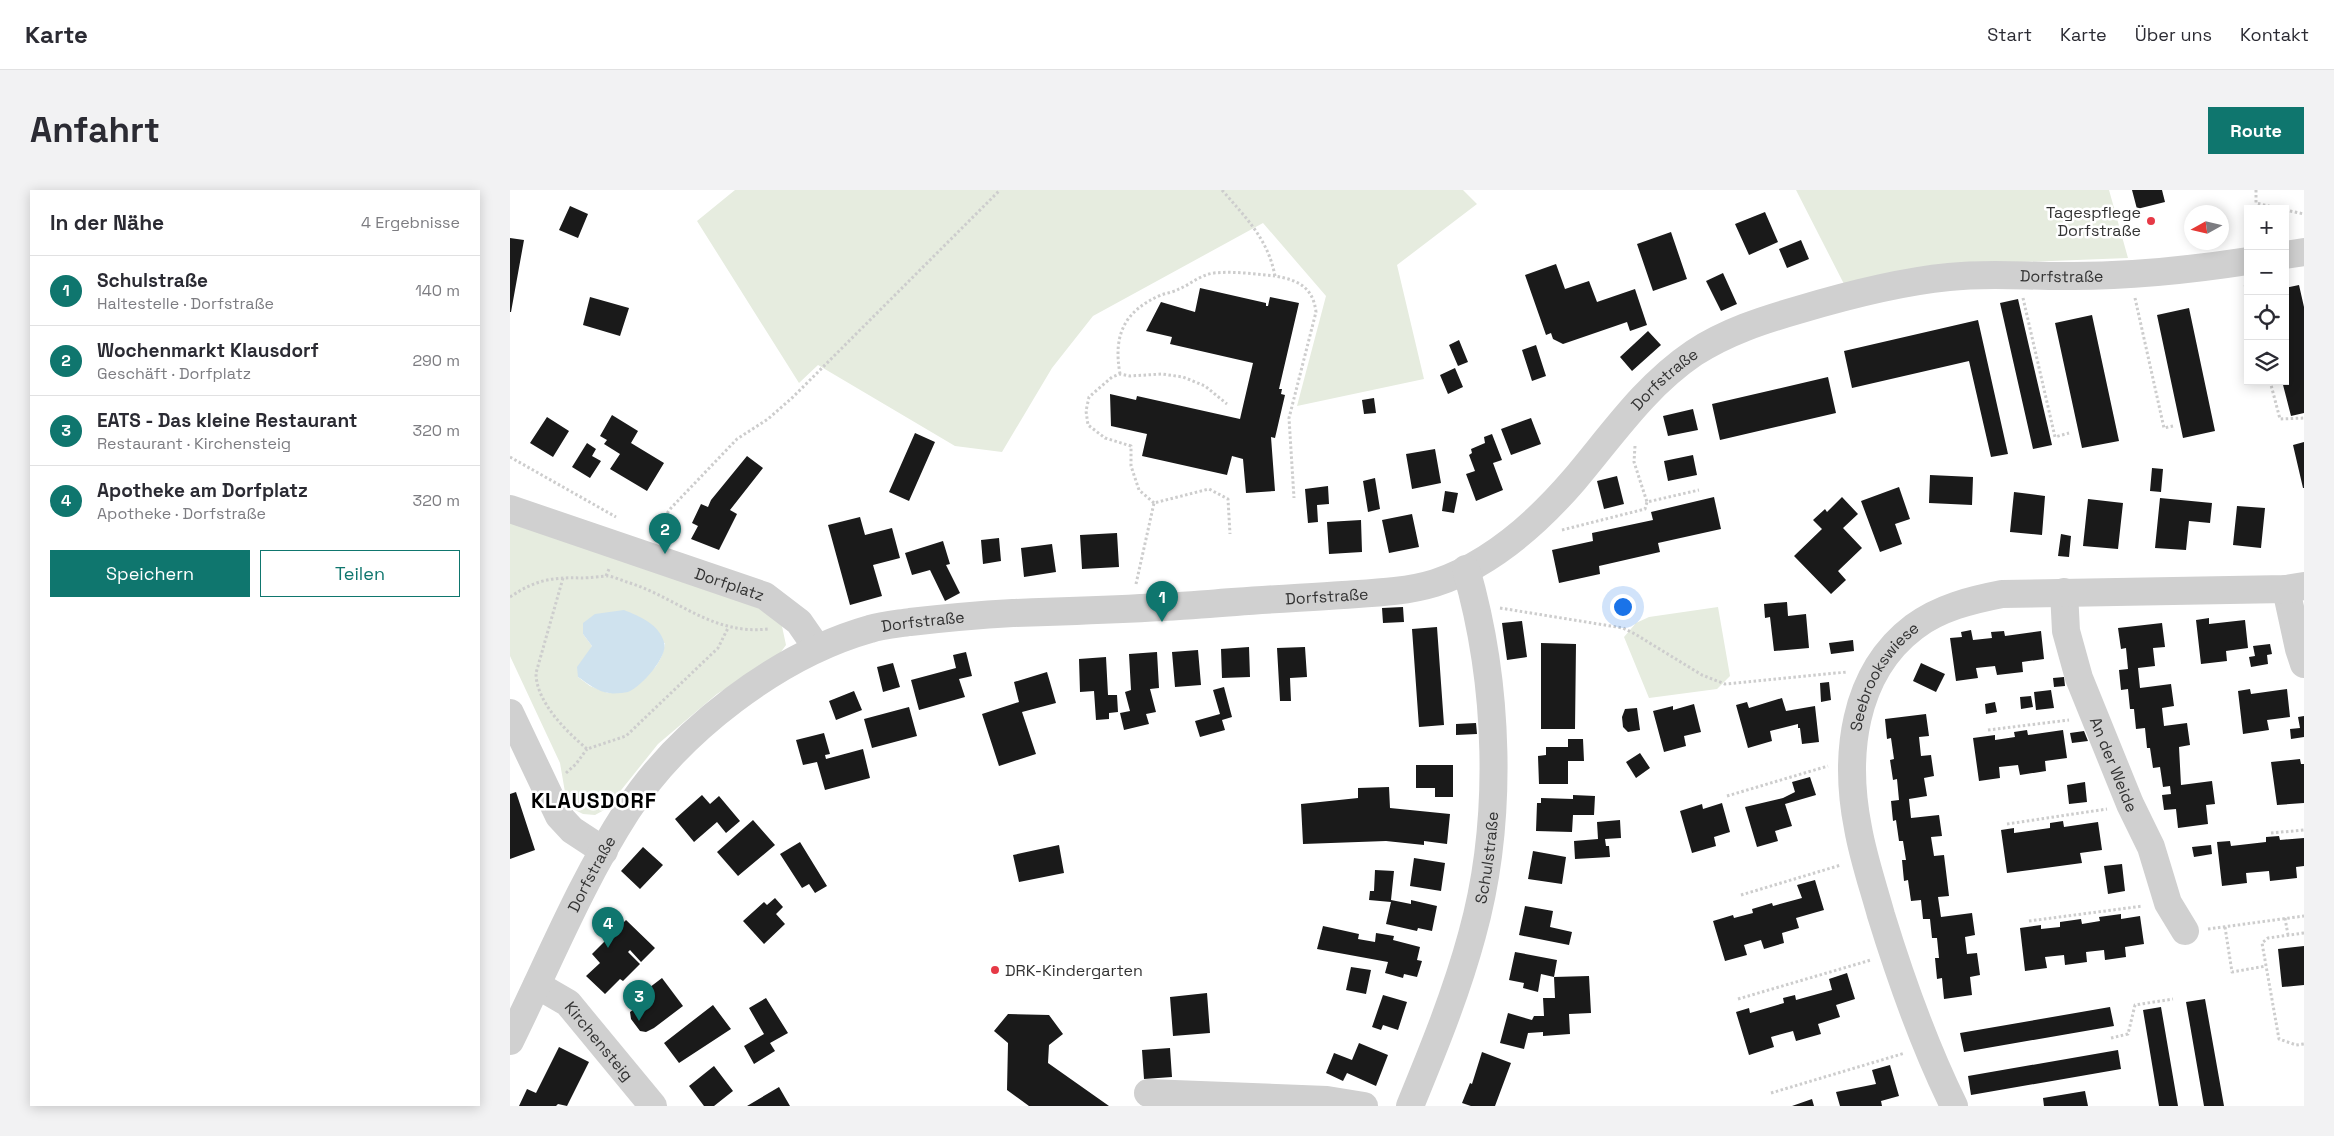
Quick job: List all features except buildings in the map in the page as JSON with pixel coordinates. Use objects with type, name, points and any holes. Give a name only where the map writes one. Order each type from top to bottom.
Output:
[{"type":"street","points":[[2289,254],[2304,252]]},
{"type":"street","name":"Dorfstraße","points":[[510,1041],[567,918],[604,851],[639,794],[658,770],[705,723],[760,680],[817,648],[873,628],[958,616],[1131,608],[1386,592],[1432,584],[1466,569],[1509,542],[1542,514],[1573,481],[1629,411],[1660,380],[1695,352],[1743,328],[1849,295],[1947,277],[1982,274],[2074,276],[2131,274],[2244,261]]},
{"type":"street","name":"Dorfplatz","points":[[510,509],[618,548],[765,596],[799,622],[817,648]]},
{"type":"street","name":"Schulstraße","points":[[1410,1106],[1449,1009],[1469,943],[1487,860],[1492,794],[1493,736],[1488,680],[1477,609],[1466,569]]},
{"type":"street","points":[[2295,587],[2304,664]]},
{"type":"street","name":"Seebrookswiese","points":[[1954,1106],[1927,1046],[1893,954],[1864,859],[1853,799],[1851,762],[1855,721],[1871,677],[1889,651],[1914,627],[1941,612],[1968,601],[2002,594],[2295,587]]},
{"type":"street","name":"An der Weide","points":[[2064,592],[2066,631],[2079,678],[2130,804],[2151,848],[2168,903],[2185,931]]},
{"type":"street","points":[[510,713],[559,816],[572,830],[604,851]]},
{"type":"street","name":"Kirchensteig","points":[[537,985],[568,1003],[653,1106]]},
{"type":"street","points":[[1148,1094],[1328,1100],[1364,1106]]},
{"type":"path","points":[[618,548],[649,537],[671,508],[736,439],[768,419],[793,397],[1000,190]]},
{"type":"path","points":[[1222,190],[1258,232],[1272,260],[1275,276]]},
{"type":"path","points":[[2256,190],[2256,203],[2264,205]]},
{"type":"path","points":[[2289,211],[2304,214]]},
{"type":"path","points":[[1120,374],[1117,355],[1122,328],[1134,310],[1160,296],[1180,289],[1198,278],[1228,272],[1286,278],[1304,286],[1314,298],[1316,312],[1289,418],[1294,498]]},
{"type":"path","points":[[2134,294],[2164,428],[2173,426]]},
{"type":"path","points":[[2022,297],[2056,437],[2070,433]]},
{"type":"path","points":[[1154,503],[1139,490],[1132,466],[1130,446],[1105,438],[1088,425],[1086,411],[1089,398],[1101,385],[1120,374],[1130,376],[1162,374],[1183,377],[1205,386],[1227,404]]},
{"type":"path","points":[[2271,385],[2280,419],[2304,418]]},
{"type":"path","points":[[1542,514],[1562,530],[1644,509],[1647,502],[1634,462],[1634,446]]},
{"type":"path","points":[[1154,503],[1209,489],[1228,499],[1230,534]]},
{"type":"path","points":[[1647,502],[1699,490]]},
{"type":"path","points":[[1131,608],[1154,503]]},
{"type":"path","points":[[510,597],[527,585],[563,578],[598,579],[606,576],[649,590],[685,609],[728,628],[753,631],[779,628],[799,622]]},
{"type":"path","points":[[563,578],[536,673],[536,685],[565,731],[587,749]]},
{"type":"path","points":[[1477,609],[1498,607],[1623,628],[1702,675],[1725,684],[1852,672],[1871,677]]},
{"type":"path","points":[[544,784],[568,772],[587,749],[626,736],[718,648],[728,628]]},
{"type":"path","points":[[1988,730],[2082,719],[2094,715]]},
{"type":"path","points":[[1727,796],[1835,764],[1851,762]]},
{"type":"path","points":[[2007,824],[2102,809]]},
{"type":"path","points":[[2272,833],[2304,830]]},
{"type":"path","points":[[1741,895],[1864,859]]},
{"type":"path","points":[[2029,921],[2168,903]]},
{"type":"path","points":[[2185,931],[2304,916]]},
{"type":"path","points":[[2285,918],[2288,935]]},
{"type":"path","points":[[2224,927],[2232,972],[2266,966]]},
{"type":"path","points":[[2304,933],[2268,938],[2262,943],[2279,1040],[2296,1045],[2304,1044]]},
{"type":"path","points":[[1738,1000],[1893,954]]},
{"type":"path","points":[[2111,1038],[2128,1034],[2135,1005],[2173,999]]},
{"type":"path","points":[[1771,1093],[1927,1046]]},
{"type":"shaded area","points":[[735,190],[1463,190],[1477,204],[1397,265],[1424,379],[1297,406],[1326,296],[1263,223],[1093,316],[1052,368],[1002,452],[955,446],[818,365],[799,383],[697,221]]},
{"type":"shaded area","points":[[1796,190],[2109,190],[2128,258],[1943,265],[1844,284]]},
{"type":"shaded area","points":[[510,522],[762,603],[780,617],[786,645],[778,656],[717,694],[658,744],[606,809],[595,815],[583,814],[575,810],[566,798],[560,763],[510,656]],"holes":[[[583,634],[665,643],[658,664],[652,671],[645,677],[608,693],[590,686],[578,677],[592,646]]]},
{"type":"shaded area","points":[[1718,607],[1730,676],[1717,689],[1649,698],[1624,637],[1636,623],[1649,617]]},
{"type":"water","points":[[624,610],[642,618],[658,630],[664,642],[664,648],[653,670],[633,689],[623,693],[601,691],[578,677],[577,667],[592,646],[583,634],[583,623],[595,614]]},
{"type":"place","name":"Tagespflege Dorfstraße","points":[[2151,221]]},
{"type":"place","name":"Wochenmarkt Klausdorf","points":[[665,554]]},
{"type":"place","name":"Schulstraße","points":[[1162,622]]},
{"type":"place","name":"Apotheke am Dorfplatz","points":[[608,948]]},
{"type":"place","name":"DRK-Kindergarten","points":[[995,970]]},
{"type":"place","name":"EATS - Das kleine Restaurant","points":[[639,1021]]},
{"type":"district","name":"KLAUSDORF","points":[[594,800]]}]
